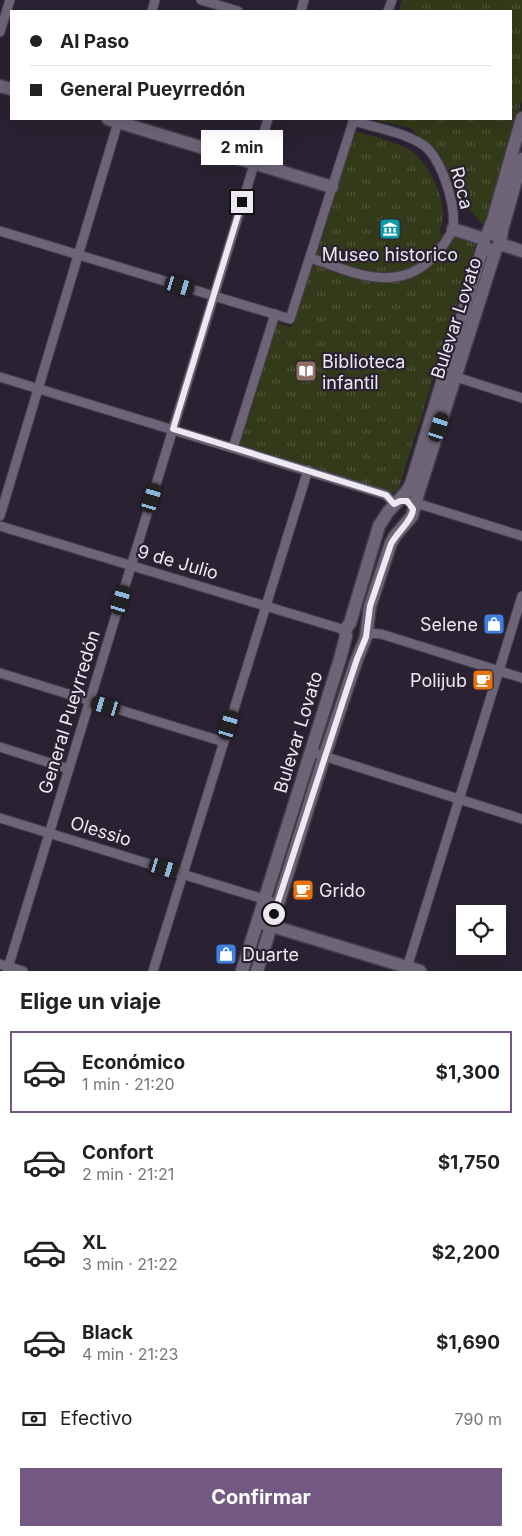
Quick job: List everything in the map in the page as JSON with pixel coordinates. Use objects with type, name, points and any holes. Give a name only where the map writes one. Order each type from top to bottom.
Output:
[{"type":"main road","name":"Bulevar Lovato","points":[[242,971],[256,921],[311,752],[376,534],[385,516],[404,507],[450,375],[485,239],[493,220],[522,118]]},
{"type":"main road","points":[[115,120],[332,187]]},
{"type":"main road","name":"Bulevar Lovato","points":[[257,971],[324,757],[366,634],[370,606],[411,484],[499,244],[522,159]]},
{"type":"main road","name":"Roca","points":[[453,229],[485,239],[494,234],[499,244],[522,251]]},
{"type":"main road","name":"9 de Julio","points":[[357,621],[360,621],[364,623],[366,634],[358,643],[354,643],[348,639],[347,629],[357,621]]},
{"type":"main road","points":[[256,921],[407,969],[420,971]]},
{"type":"street","points":[[0,32],[10,0]]},
{"type":"street","points":[[202,0],[235,10]]},
{"type":"street","points":[[0,516],[79,255],[115,120]]},
{"type":"street","name":"General Pueyrredón","points":[[5,967],[50,833],[268,120]]},
{"type":"street","points":[[0,231],[290,319],[354,120]]},
{"type":"street","name":"Roca","points":[[310,258],[366,276],[379,278],[396,277],[405,275],[426,264],[439,252],[453,229],[451,204],[444,173],[427,148],[412,139],[354,120]]},
{"type":"street","points":[[233,448],[275,314]]},
{"type":"street","points":[[450,375],[522,398]]},
{"type":"street","points":[[0,376],[386,495],[404,507],[522,536]]},
{"type":"street","points":[[153,971],[308,470]]},
{"type":"street","name":"9 de Julio","points":[[0,526],[347,629]]},
{"type":"street","points":[[407,969],[522,596]]},
{"type":"street","points":[[366,634],[381,634],[522,678]]},
{"type":"street","points":[[0,674],[224,742]]},
{"type":"street","points":[[0,747],[69,769]]},
{"type":"street","points":[[311,752],[522,819]]},
{"type":"street","name":"Olessio","points":[[0,818],[278,903]]},
{"type":"street","points":[[5,967],[23,971]]},
{"type":"green space","points":[[402,0],[522,0],[522,99],[485,227],[459,198],[439,153],[410,128],[376,120],[512,120],[512,10],[399,10]]},
{"type":"green space","points":[[355,131],[397,144],[416,155],[432,177],[442,202],[443,213],[439,233],[476,243],[397,494],[238,444],[276,323],[291,327]]},
{"type":"place","name":"Museo historico","points":[[390,229]]},
{"type":"place","name":"Biblioteca infantil","points":[[306,371]]},
{"type":"place","name":"Selene","points":[[494,624]]},
{"type":"place","name":"Polijub","points":[[483,680]]},
{"type":"place","name":"Grido","points":[[303,890]]},
{"type":"place","name":"Duarte","points":[[226,954]]},
{"type":"route","points":[[242,202],[173,429],[386,495],[394,504],[404,500],[407,501],[413,509],[412,516],[395,536],[391,544],[370,606],[368,633],[357,659],[324,757],[274,914]]}]
